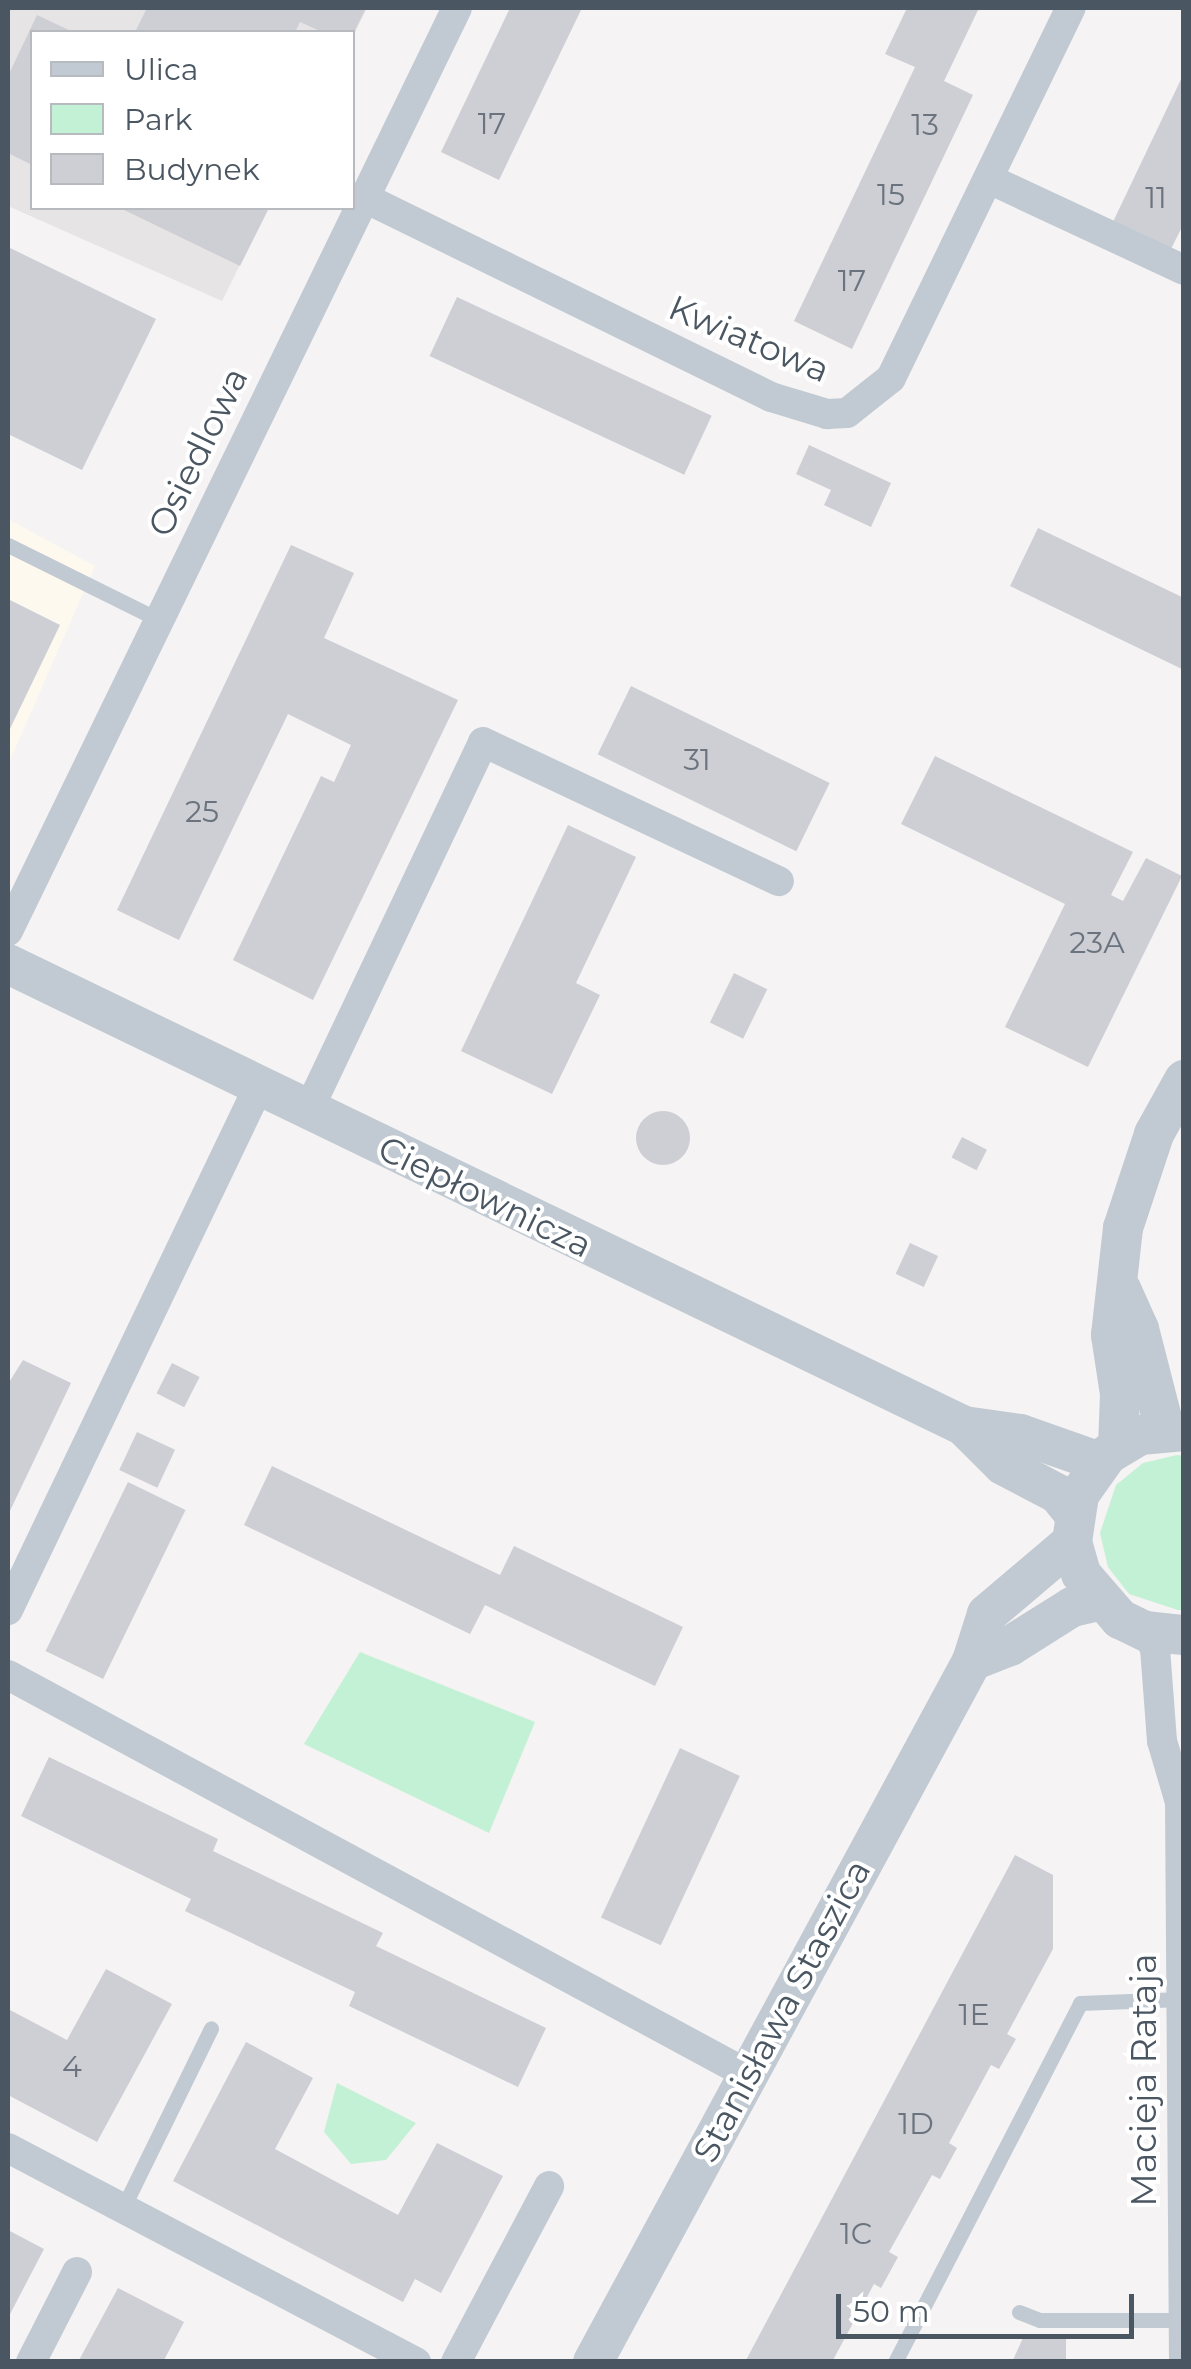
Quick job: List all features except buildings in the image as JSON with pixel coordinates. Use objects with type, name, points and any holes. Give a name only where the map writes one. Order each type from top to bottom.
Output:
[{"type":"street","name":"Osiedlowa","points":[[8,932],[457,8]]},
{"type":"street","name":"Kwiatowa","points":[[365,198],[771,397],[827,414],[847,412],[890,378],[1071,8]]},
{"type":"street","points":[[990,180],[1184,270]]},
{"type":"street","points":[[308,1111],[483,742],[779,881]]},
{"type":"street","name":"Ciepłownicza","points":[[8,964],[964,1426],[1108,1454]]},
{"type":"street","points":[[1164,1633],[1098,1601],[1081,1574],[1073,1528],[1108,1454],[1120,1394],[1111,1335],[1121,1289],[1124,1228],[1135,1187],[1184,1080]]},
{"type":"street","points":[[8,1610],[259,1086]]},
{"type":"street","points":[[1108,1454],[1174,1431],[1121,1289]]},
{"type":"street","name":"Ciepłownicza","points":[[964,1426],[1003,1465],[1058,1494],[1073,1528]]},
{"type":"street","name":"Stanisława Staszica","points":[[594,2362],[972,1662],[987,1614],[1073,1528]]},
{"type":"street","points":[[972,1662],[1010,1646],[1072,1606],[1098,1601]]},
{"type":"street","name":"Macieja Rataja","points":[[1164,1633],[1155,1648],[1162,1741],[1182,1795],[1184,2359]]},
{"type":"street","points":[[8,1674],[748,2075]]},
{"type":"street","points":[[8,2148],[416,2362]]},
{"type":"street","points":[[456,2362],[549,2186]]},
{"type":"street","points":[[31,2362],[77,2272]]},
{"type":"lane","points":[[8,546],[157,619]]},
{"type":"lane","points":[[895,2362],[1080,2003],[1181,1999]]},
{"type":"lane","points":[[123,2208],[211,2028]]},
{"type":"lane","points":[[1019,2312],[1040,2320],[1183,2320]]},
{"type":"shaded area","points":[[8,8],[367,8],[355,33],[30,30],[30,210],[267,210],[222,301],[8,206]]},
{"type":"shaded area","points":[[8,519],[95,566],[8,765]]},
{"type":"green space","points":[[1184,1456],[1184,1610],[1129,1594],[1108,1567],[1100,1533],[1116,1485],[1143,1463]]},
{"type":"green space","points":[[360,1652],[535,1722],[489,1833],[304,1744]]},
{"type":"green space","points":[[337,2083],[416,2123],[386,2160],[351,2164],[324,2132]]}]
